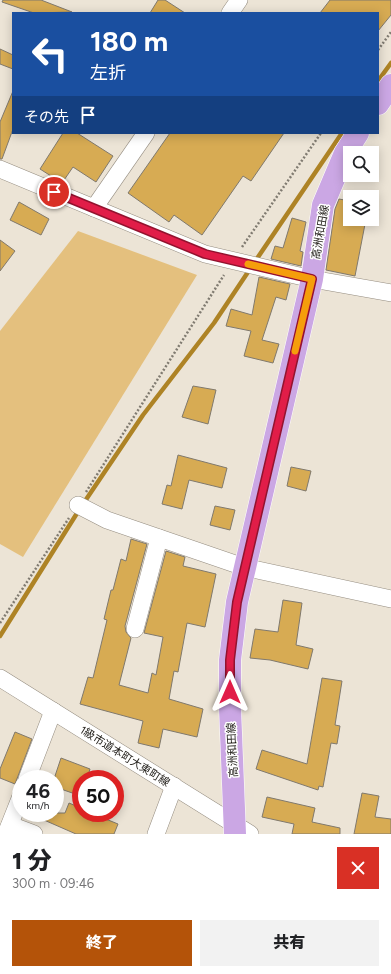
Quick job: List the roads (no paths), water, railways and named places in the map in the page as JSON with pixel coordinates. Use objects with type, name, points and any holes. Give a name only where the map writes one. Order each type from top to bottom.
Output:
[{"type":"main road","points":[[379,103],[391,85]]},
{"type":"main road","name":"高洲和田線","points":[[240,831],[230,708],[230,660],[237,602],[312,279],[323,205],[345,153],[357,134]]},
{"type":"street","points":[[231,12],[239,0]]},
{"type":"street","points":[[94,208],[145,134]]},
{"type":"street","points":[[0,169],[205,254],[312,279],[391,293]]},
{"type":"street","points":[[78,504],[107,520],[244,567],[391,599]]},
{"type":"street","points":[[135,629],[159,538]]},
{"type":"street","name":"1級市道本町大東町線","points":[[0,678],[174,786],[240,831]]},
{"type":"street","points":[[30,770],[53,711]]},
{"type":"street","points":[[156,834],[174,786]]},
{"type":"street","points":[[12,819],[8,829],[34,834]]},
{"type":"waterway","points":[[379,80],[391,63]]},
{"type":"waterway","points":[[254,263],[341,134]]},
{"type":"waterway","points":[[83,504],[143,415],[214,323],[250,269]]},
{"type":"waterway","points":[[0,636],[79,510]]}]
